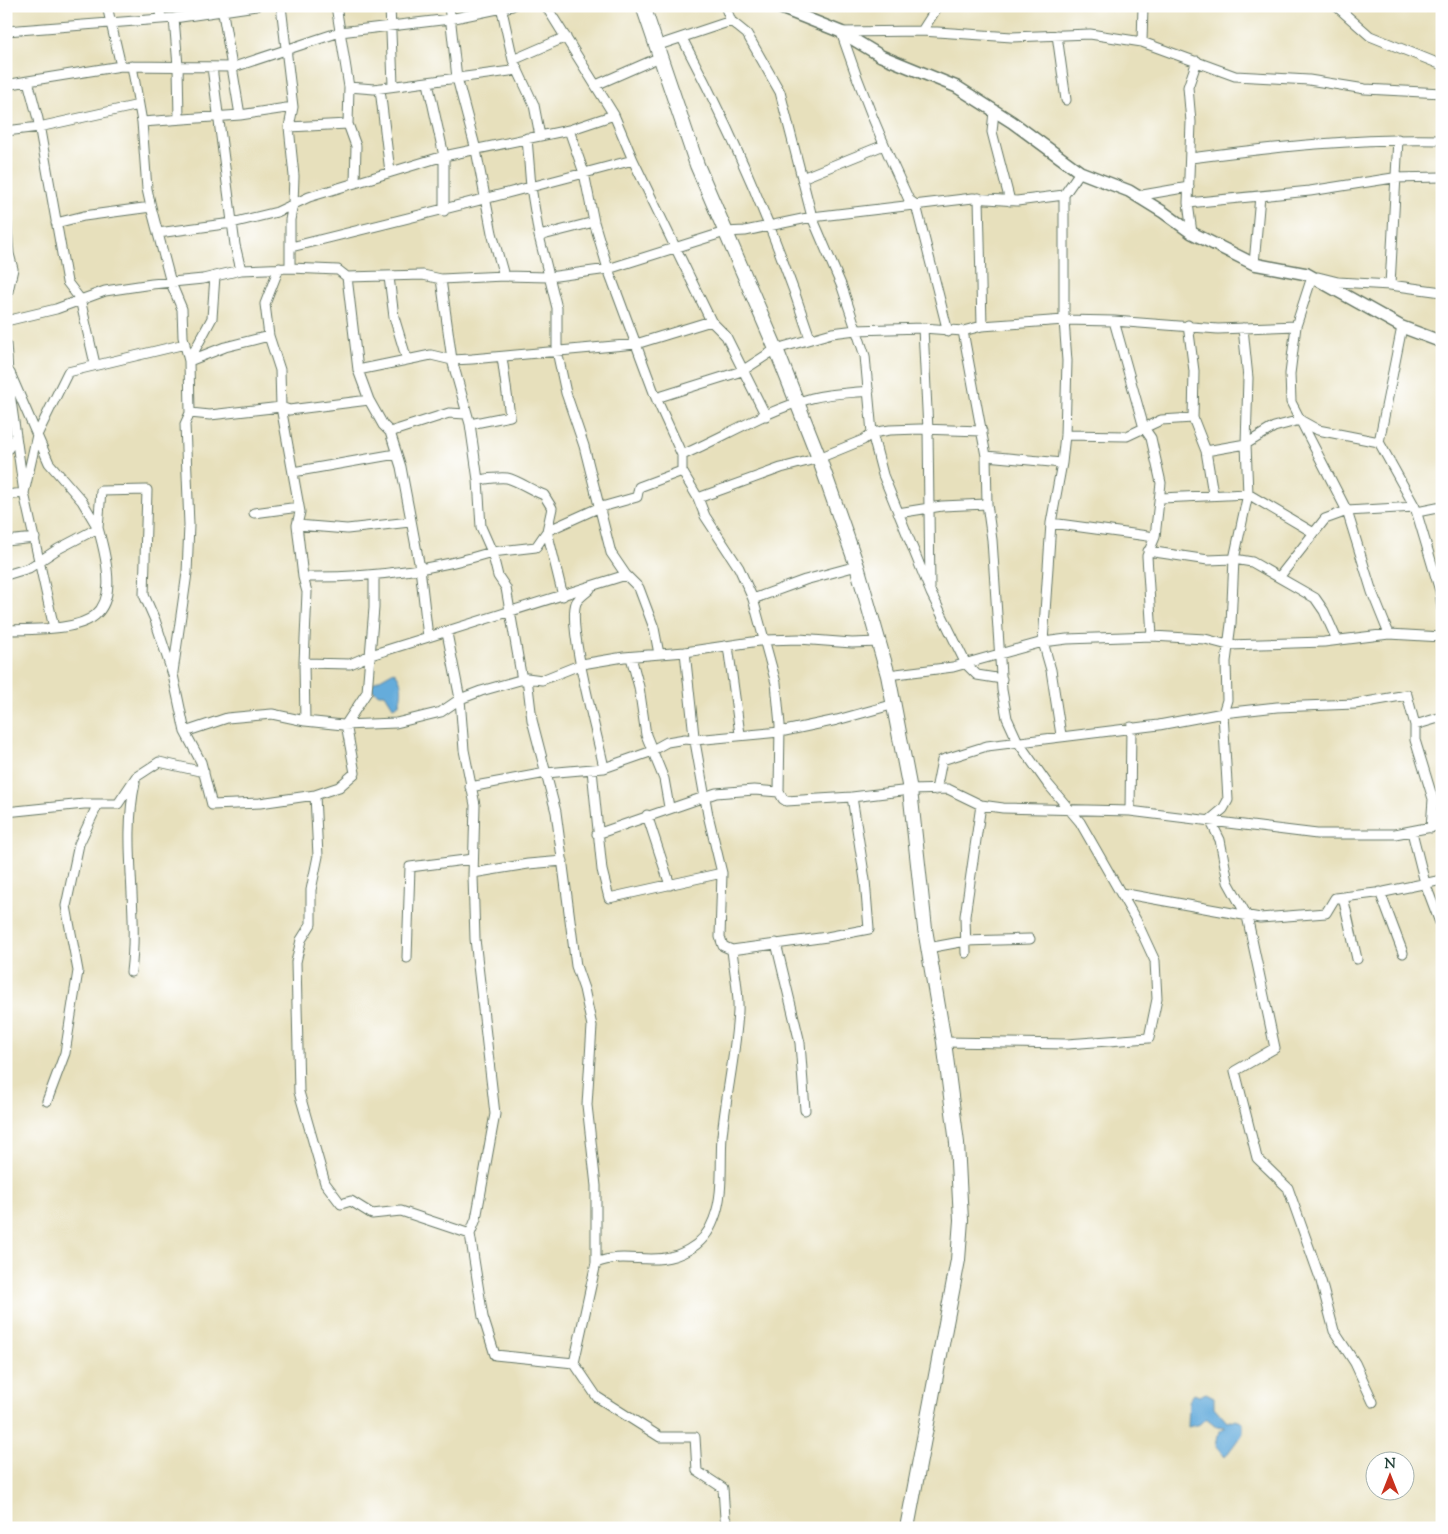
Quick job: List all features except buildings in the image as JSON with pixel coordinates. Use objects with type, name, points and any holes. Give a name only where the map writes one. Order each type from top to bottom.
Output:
[{"type":"main road","points":[[643,6],[697,165],[798,403],[857,566],[895,704],[910,790],[928,948],[944,1042],[958,1143],[961,1220],[958,1260],[907,1528]]},
{"type":"street","points":[[107,6],[121,66]]},
{"type":"street","points":[[159,6],[160,18]]},
{"type":"street","points":[[6,30],[174,18],[222,9],[256,6]]},
{"type":"street","points":[[281,6],[293,107],[289,127],[294,176],[293,204],[290,220],[290,268]]},
{"type":"street","points":[[336,6],[349,87],[348,124],[356,146],[355,182]]},
{"type":"street","points":[[390,6],[393,85]]},
{"type":"street","points":[[449,6],[457,78],[476,150],[484,198],[504,276]]},
{"type":"street","points":[[6,85],[121,66],[234,67],[340,32],[450,19],[512,6]]},
{"type":"street","points":[[546,6],[614,115],[633,160],[711,321],[726,336],[766,416]]},
{"type":"street","points":[[725,6],[731,21],[747,34],[780,92],[812,217],[842,286],[865,356],[872,433],[883,475],[930,593],[966,664],[976,675],[1002,679]]},
{"type":"street","points":[[776,6],[841,32],[881,56],[957,87],[1080,172],[1137,196],[1192,233],[1254,264],[1338,282],[1390,285],[1442,292]]},
{"type":"street","points":[[922,31],[938,6]]},
{"type":"street","points":[[1142,42],[1143,6]]},
{"type":"street","points":[[1336,6],[1370,36],[1442,65]]},
{"type":"street","points":[[500,8],[513,60],[534,105],[540,136]]},
{"type":"street","points":[[222,9],[234,67],[240,115]]},
{"type":"street","points":[[174,18],[178,66],[179,119]]},
{"type":"street","points":[[596,85],[682,38],[731,21]]},
{"type":"street","points":[[841,32],[922,31],[1012,37],[1090,34],[1142,42],[1235,76],[1309,80],[1366,88],[1442,93]]},
{"type":"street","points":[[841,32],[855,75],[884,145],[909,200],[916,205],[948,332]]},
{"type":"street","points":[[1057,35],[1066,100]]},
{"type":"street","points":[[513,60],[566,37]]},
{"type":"street","points":[[682,38],[709,89],[788,270],[810,338]]},
{"type":"street","points":[[1192,233],[1188,203],[1191,122],[1188,88],[1197,61]]},
{"type":"street","points":[[132,66],[142,122],[150,207],[172,283],[182,309],[185,344],[189,361],[190,413],[185,424],[189,525],[187,573],[173,675]]},
{"type":"street","points":[[212,67],[216,115],[241,270]]},
{"type":"street","points":[[349,87],[380,88],[518,70]]},
{"type":"street","points":[[28,81],[39,127],[67,282],[80,299],[95,364]]},
{"type":"street","points":[[428,83],[444,156],[444,211]]},
{"type":"street","points":[[380,88],[390,172]]},
{"type":"street","points":[[6,131],[39,127],[139,105]]},
{"type":"street","points":[[142,122],[216,115],[240,115],[293,107]]},
{"type":"street","points":[[994,111],[992,132],[1010,201]]},
{"type":"street","points":[[158,233],[232,223],[277,212],[293,204],[355,182],[444,156],[570,130],[614,115]]},
{"type":"street","points":[[289,127],[348,124]]},
{"type":"street","points":[[570,130],[584,173],[594,222],[608,269],[656,398],[682,456],[682,471],[698,498],[705,516],[739,568],[753,599],[766,640],[776,683],[780,732],[779,792],[783,799],[786,801],[852,798],[910,790],[948,790],[981,805],[1004,808],[1130,811],[1317,834],[1395,834],[1442,825]]},
{"type":"street","points":[[527,138],[531,187],[539,236],[556,308],[557,351],[566,393],[584,446],[598,508],[611,553],[626,575],[639,588],[654,628],[659,654]]},
{"type":"street","points":[[1191,158],[1237,152],[1398,139],[1442,140]]},
{"type":"street","points":[[1390,285],[1398,139]]},
{"type":"street","points":[[802,178],[884,145]]},
{"type":"street","points":[[291,247],[444,211],[484,198],[633,160]]},
{"type":"street","points":[[1062,736],[1052,670],[1043,642],[1050,523],[1062,462],[1068,361],[1064,320],[1064,195],[1080,172]]},
{"type":"street","points":[[1188,203],[1260,196],[1397,178],[1442,177]]},
{"type":"street","points":[[1137,196],[1189,186]]},
{"type":"street","points":[[6,320],[56,309],[105,291],[172,283],[241,270],[290,268],[338,270],[347,277],[423,275],[441,279],[504,276],[550,277],[608,269],[725,232],[769,226],[812,217],[979,198],[1010,201],[1064,195]]},
{"type":"street","points":[[1254,264],[1260,196]]},
{"type":"street","points":[[979,198],[982,326]]},
{"type":"street","points":[[56,223],[84,216],[150,207]]},
{"type":"street","points":[[6,215],[9,254],[13,269],[6,300]]},
{"type":"street","points":[[539,236],[594,222]]},
{"type":"street","points":[[279,268],[265,304],[269,336],[280,370],[281,407],[299,507],[297,525],[303,577],[307,592],[304,663],[305,721]]},
{"type":"street","points":[[189,361],[212,318],[216,276]]},
{"type":"street","points":[[389,276],[394,317],[407,360]]},
{"type":"street","points":[[1309,276],[1296,326],[1290,374],[1291,402],[1347,511],[1372,592],[1388,634]]},
{"type":"street","points":[[1309,276],[1402,327],[1442,342]]},
{"type":"street","points":[[347,277],[358,370],[369,400],[383,426],[390,432],[401,466],[420,568],[428,637]]},
{"type":"street","points":[[441,279],[452,360],[470,424],[478,480],[481,527],[492,552],[498,576],[506,588],[532,720],[556,812],[576,966],[584,989],[592,1026],[587,1105],[596,1186],[596,1264],[574,1363],[597,1397],[660,1437],[695,1437],[697,1471],[723,1488],[725,1518],[731,1528]]},
{"type":"street","points":[[656,398],[742,371],[776,349],[810,338],[856,330],[923,328],[948,332],[963,331],[982,326],[1064,320],[1188,325],[1218,329],[1296,326]]},
{"type":"street","points":[[358,370],[431,355],[452,360],[636,344],[711,321]]},
{"type":"street","points":[[1114,321],[1144,428],[1151,438],[1161,483],[1161,498],[1155,537],[1148,551],[1152,636]]},
{"type":"street","points":[[1188,325],[1194,371],[1193,418],[1206,451],[1213,494]]},
{"type":"street","points":[[1402,327],[1379,442],[1416,510],[1440,591],[1442,609]]},
{"type":"street","points":[[923,328],[928,430],[930,593]]},
{"type":"street","points":[[1210,820],[1223,809],[1228,800],[1223,713],[1227,700],[1226,662],[1234,558],[1248,494],[1246,444],[1248,378],[1243,328]]},
{"type":"street","points":[[944,1042],[1067,1044],[1149,1038],[1157,999],[1155,961],[1121,893],[1072,810],[1047,783],[1018,742],[1007,718],[1002,679],[992,540],[987,504],[986,456],[963,331]]},
{"type":"street","points":[[189,361],[225,347],[269,336]]},
{"type":"street","points":[[6,344],[24,493],[39,562],[43,568],[54,628]]},
{"type":"street","points":[[24,493],[37,435],[68,372],[185,344]]},
{"type":"street","points":[[470,424],[510,416],[502,356]]},
{"type":"street","points":[[6,630],[54,628],[90,621],[99,614],[106,604],[108,584],[106,554],[98,528],[82,501],[49,462],[10,373]]},
{"type":"street","points":[[682,456],[798,403],[834,394],[869,391]]},
{"type":"street","points":[[190,413],[210,415],[281,407],[289,410],[369,400]]},
{"type":"street","points":[[390,432],[449,414],[466,414]]},
{"type":"street","points":[[1064,435],[1128,436],[1161,420],[1193,418]]},
{"type":"street","points":[[1206,451],[1246,444],[1274,427],[1300,420],[1318,430],[1379,442]]},
{"type":"street","points":[[698,498],[781,468],[819,458],[863,440],[872,433],[890,430],[982,431]]},
{"type":"street","points":[[6,452],[16,436]]},
{"type":"street","points":[[293,472],[396,454]]},
{"type":"street","points":[[986,456],[1062,462]]},
{"type":"street","points":[[547,531],[595,512],[598,508],[637,497],[639,487],[682,471]]},
{"type":"street","points":[[303,577],[346,578],[445,566],[492,552],[536,547],[547,531],[552,508],[544,496],[527,489],[514,480],[505,478],[478,480]]},
{"type":"street","points":[[98,528],[101,491],[146,490],[144,595],[155,620],[173,675],[185,732],[201,762],[212,805],[260,803],[315,795],[339,787],[355,773],[346,724],[367,692],[371,655],[374,575]]},
{"type":"street","points":[[6,495],[24,493]]},
{"type":"street","points":[[1161,498],[1213,494],[1248,494],[1314,533]]},
{"type":"street","points":[[898,513],[929,508],[987,504]]},
{"type":"street","points":[[254,513],[299,507]]},
{"type":"street","points":[[1280,576],[1325,519],[1347,511],[1416,510],[1442,507]]},
{"type":"street","points":[[297,525],[347,529],[410,522]]},
{"type":"street","points":[[1050,523],[1155,537]]},
{"type":"street","points":[[6,575],[29,568],[58,549],[98,528]]},
{"type":"street","points":[[547,531],[563,596]]},
{"type":"street","points":[[6,541],[35,538]]},
{"type":"street","points":[[1148,551],[1208,560],[1234,558],[1252,562],[1280,576],[1315,598],[1324,611],[1337,640]]},
{"type":"street","points":[[753,599],[805,580],[857,566]]},
{"type":"street","points":[[304,663],[350,664],[371,655],[511,613],[535,603],[563,596],[626,575]]},
{"type":"street","points":[[592,587],[576,602],[574,624],[604,768]]},
{"type":"street","points":[[447,632],[460,698],[464,750],[475,805],[473,860],[475,939],[495,1114],[476,1219],[470,1234],[483,1317],[495,1355],[574,1363]]},
{"type":"street","points":[[888,675],[940,670],[1043,642],[1152,636],[1205,639],[1228,645],[1337,640],[1388,634],[1442,637]]},
{"type":"street","points":[[185,732],[226,718],[272,714],[305,721],[346,724],[396,722],[441,712],[460,698],[525,679],[542,680],[582,664],[686,652],[766,640],[799,639],[852,643],[879,642]]},
{"type":"street","points":[[728,646],[740,734]]},
{"type":"street","points":[[686,652],[695,740],[705,798],[722,873],[720,937],[723,946],[732,950],[827,937],[869,928],[865,880],[852,798]]},
{"type":"street","points":[[631,657],[640,687],[651,750],[664,779],[669,807]]},
{"type":"street","points":[[936,790],[942,760],[987,746],[1131,726],[1159,725],[1223,713],[1277,706],[1355,704],[1407,695],[1415,725],[1415,740],[1433,799],[1431,828]]},
{"type":"street","points":[[470,787],[546,773],[604,768],[651,750],[666,742],[740,734],[780,732],[837,720],[895,704]]},
{"type":"street","points":[[1415,725],[1442,718]]},
{"type":"street","points":[[1130,811],[1131,726]]},
{"type":"street","points":[[6,812],[118,804],[136,777],[159,762],[204,772]]},
{"type":"street","points":[[592,770],[597,834],[602,870],[609,898],[722,873]]},
{"type":"street","points":[[131,972],[134,940],[130,806],[136,777]]},
{"type":"street","points":[[597,834],[669,807],[728,790],[779,792]]},
{"type":"street","points":[[315,795],[318,856],[311,890],[311,924],[301,940],[296,962],[296,999],[299,1092],[325,1183],[341,1204],[351,1202],[372,1214],[401,1211],[470,1234]]},
{"type":"street","points":[[47,1101],[65,1053],[78,971],[66,906],[79,844],[98,804]]},
{"type":"street","points":[[966,953],[965,916],[981,805]]},
{"type":"street","points":[[647,815],[670,885]]},
{"type":"street","points":[[1210,820],[1220,840],[1228,882],[1247,916],[1275,1048],[1235,1071],[1254,1148],[1257,1158],[1288,1188],[1321,1281],[1334,1331],[1355,1363],[1373,1402]]},
{"type":"street","points":[[1412,832],[1425,883],[1442,928]]},
{"type":"street","points":[[407,958],[410,867],[473,860]]},
{"type":"street","points":[[473,873],[528,864],[563,861]]},
{"type":"street","points":[[1121,893],[1260,918],[1326,913],[1335,898],[1380,892],[1442,880]]},
{"type":"street","points":[[1380,892],[1403,953]]},
{"type":"street","points":[[1343,897],[1357,959]]},
{"type":"street","points":[[928,948],[966,941],[1030,939]]},
{"type":"street","points":[[776,943],[800,1044],[805,1110]]},
{"type":"street","points":[[596,1264],[609,1258],[664,1260],[688,1250],[706,1236],[715,1219],[721,1193],[720,1170],[725,1109],[738,1010],[732,950]]},
{"type":"water","points":[[394,671],[401,683],[402,691],[399,704],[393,707],[385,694],[379,694],[371,689],[371,684]]},
{"type":"water","points":[[1206,1393],[1214,1397],[1214,1407],[1227,1422],[1236,1419],[1243,1423],[1243,1433],[1225,1457],[1216,1446],[1219,1431],[1226,1427],[1216,1426],[1206,1418],[1200,1424],[1188,1427],[1189,1401],[1194,1394],[1199,1396]]}]
